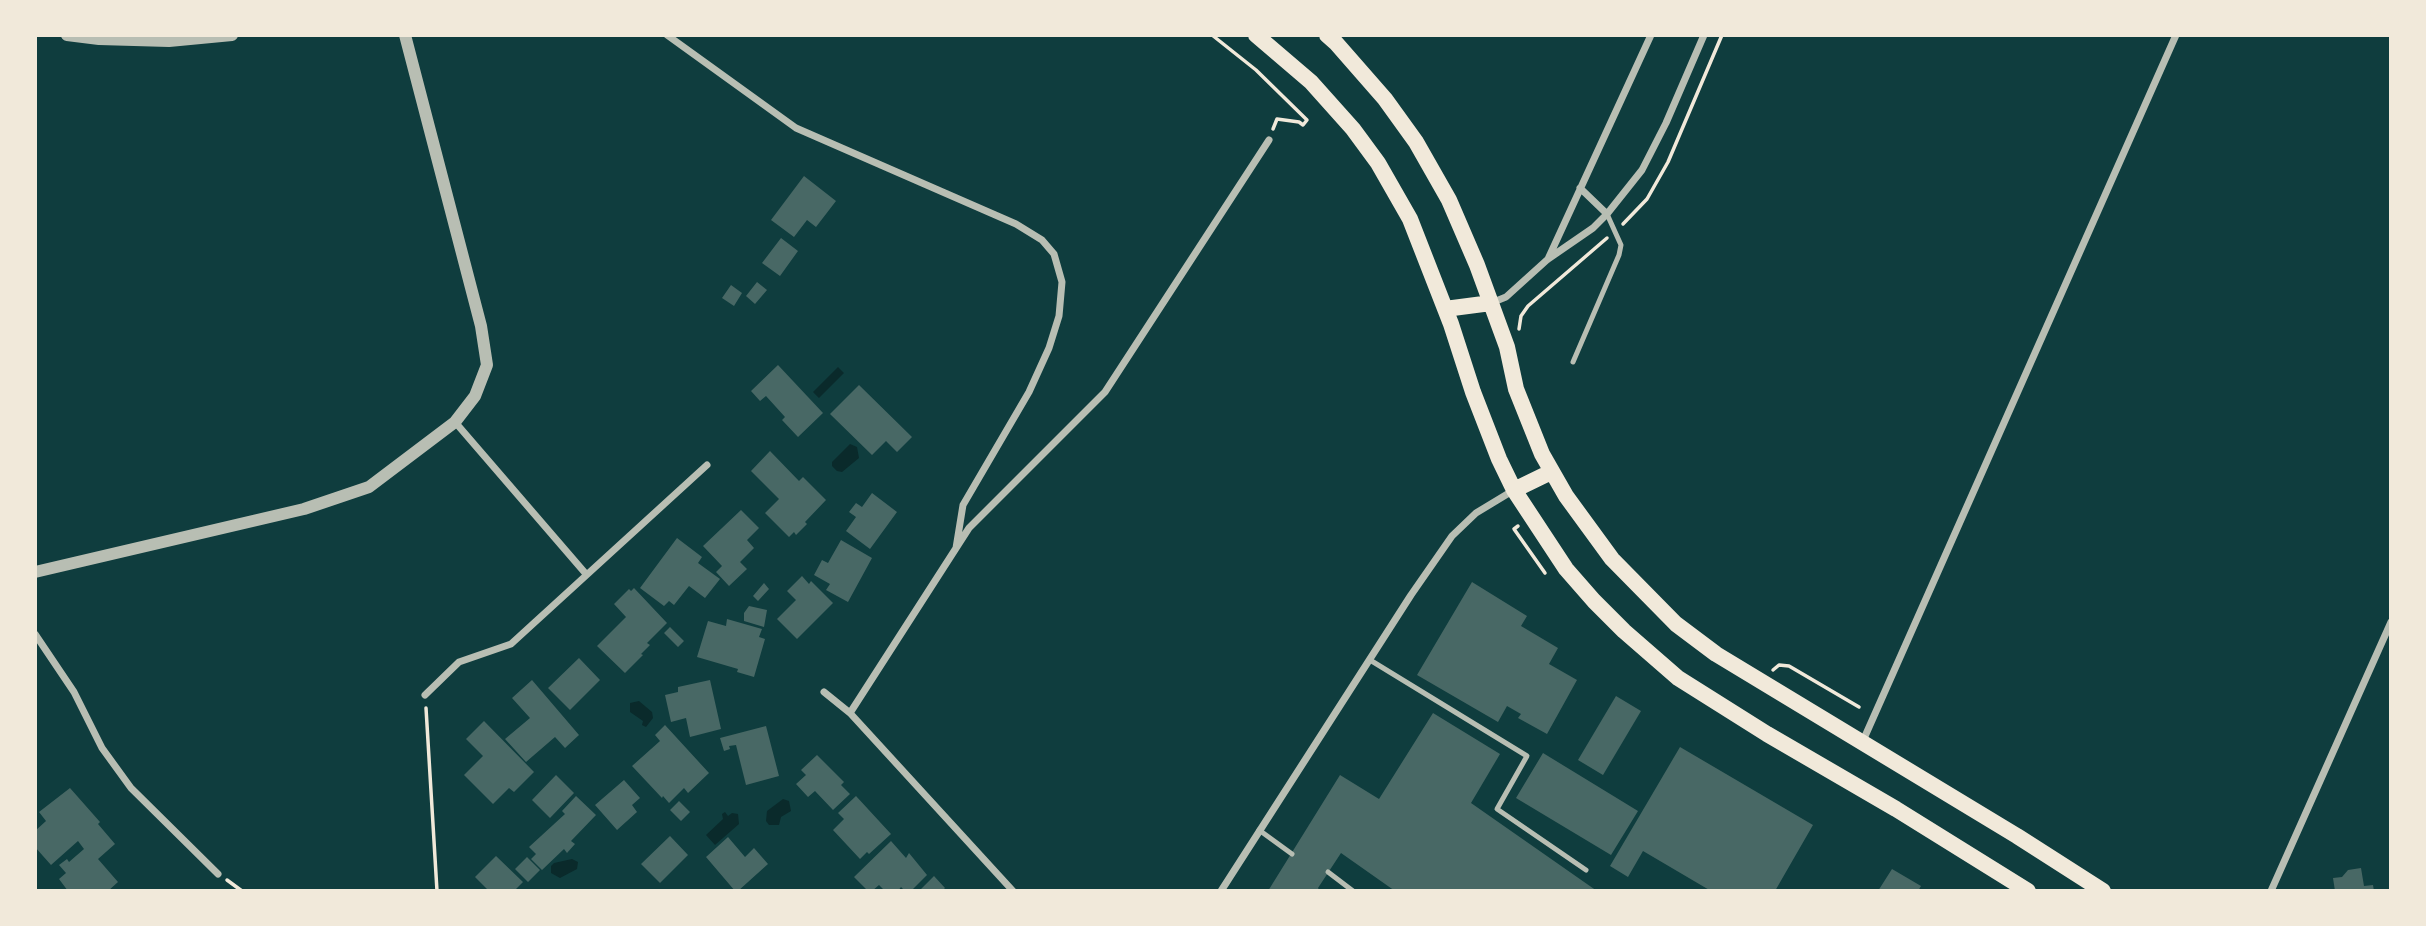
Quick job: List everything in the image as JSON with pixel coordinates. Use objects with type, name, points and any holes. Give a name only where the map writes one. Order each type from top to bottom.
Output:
[{"type":"main road","points":[[1256,35],[1311,82],[1353,129],[1378,163],[1410,219],[1499,459],[1514,490],[1566,569],[1594,601],[1623,631],[1678,678],[2024,890]]},
{"type":"main road","points":[[1326,35],[1385,99],[1416,142],[1449,200],[1507,347],[1516,389],[1551,472],[1588,529],[1612,559],[1676,624],[1716,654],[2103,891]]},
{"type":"main road","points":[[1445,309],[1491,303]]},
{"type":"main road","points":[[1514,490],[1551,472]]},
{"type":"street","points":[[66,35],[169,41],[232,35]]},
{"type":"street","points":[[35,572],[304,509],[369,487],[455,422],[475,396],[487,365],[481,326],[405,35]]},
{"type":"street","points":[[667,35],[796,128],[1016,224],[1042,240],[1054,254],[1062,282],[1059,316],[1049,348],[1029,392],[963,505],[956,548]]},
{"type":"street","points":[[1548,259],[1651,35]]},
{"type":"street","points":[[1491,303],[1506,297],[1548,259],[1594,228],[1642,170],[1666,123],[1704,35]]},
{"type":"street","points":[[1862,743],[2176,35]]},
{"type":"street","points":[[850,713],[968,528],[1105,392],[1269,141]]},
{"type":"street","points":[[1580,188],[1607,214]]},
{"type":"street","points":[[455,422],[586,574]]},
{"type":"street","points":[[425,695],[459,662],[511,644],[707,466]]},
{"type":"street","points":[[1221,891],[1452,536],[1476,513],[1514,490]]},
{"type":"street","points":[[2271,891],[2391,622]]},
{"type":"street","points":[[35,634],[74,692],[102,748],[131,788],[218,874]]},
{"type":"street","points":[[824,692],[850,713],[1013,891]]},
{"type":"lane","points":[[1573,362],[1619,255],[1621,244],[1607,214]]},
{"type":"lane","points":[[1370,660],[1527,756],[1497,809],[1586,870]]},
{"type":"lane","points":[[1259,830],[1292,854]]},
{"type":"lane","points":[[1328,872],[1353,891]]},
{"type":"path","points":[[1212,35],[1256,69],[1307,120],[1303,125],[1277,119],[1269,141]]},
{"type":"path","points":[[1523,341],[1519,329],[1521,316],[1528,306],[1574,266]]},
{"type":"path","points":[[1772,670],[1779,665],[1789,666],[1859,707]]},
{"type":"path","points":[[425,695],[437,891]]},
{"type":"water","points":[[838,367],[844,373],[819,398],[813,392]]},
{"type":"water","points":[[850,444],[857,447],[859,458],[842,472],[837,471],[832,462]]},
{"type":"water","points":[[639,701],[652,712],[653,718],[646,727],[642,725],[643,721],[630,712],[630,703]]},
{"type":"water","points":[[783,799],[789,801],[791,811],[781,817],[779,825],[769,825],[766,821],[767,811]]},
{"type":"water","points":[[725,812],[728,816],[732,813],[738,814],[739,824],[715,845],[706,835],[723,819],[722,814]]},
{"type":"water","points":[[572,859],[578,862],[577,869],[560,878],[551,873],[554,863]]},
{"type":"building","points":[[804,176],[836,201],[816,227],[807,220],[794,237],[771,220]]},
{"type":"building","points":[[781,238],[798,251],[780,276],[762,263]]},
{"type":"building","points":[[757,282],[767,290],[755,304],[746,296]]},
{"type":"building","points":[[731,285],[742,293],[734,306],[722,298]]},
{"type":"building","points":[[778,365],[823,413],[798,437],[782,420],[785,417],[766,396],[760,401],[751,391]]},
{"type":"building","points":[[859,385],[912,437],[897,452],[886,441],[872,455],[830,414]]},
{"type":"building","points":[[770,451],[799,481],[803,477],[826,500],[796,535],[794,532],[789,537],[765,513],[779,499],[751,471]]},
{"type":"building","points":[[872,493],[897,512],[870,549],[846,531],[856,517],[849,512],[856,503],[862,507]]},
{"type":"building","points":[[741,510],[759,528],[747,540],[754,548],[740,562],[747,569],[729,586],[716,572],[722,566],[703,546]]},
{"type":"building","points":[[677,538],[702,557],[698,563],[720,579],[705,598],[689,586],[674,605],[669,601],[664,606],[640,588]]},
{"type":"building","points":[[841,540],[872,558],[848,602],[826,590],[830,584],[814,575],[822,560],[828,563]]},
{"type":"building","points":[[802,576],[809,584],[811,581],[833,603],[797,639],[777,619],[796,600],[787,591]]},
{"type":"building","points":[[1472,582],[1527,616],[1521,626],[1558,648],[1549,664],[1577,680],[1547,734],[1518,718],[1521,714],[1507,706],[1498,722],[1417,675]]},
{"type":"building","points":[[764,583],[769,589],[758,601],[753,596]]},
{"type":"building","points":[[634,588],[667,623],[647,643],[650,645],[641,654],[643,655],[625,673],[597,646],[626,617],[614,604],[629,589],[631,591]]},
{"type":"building","points":[[749,606],[767,610],[764,627],[744,621],[744,613]]},
{"type":"building","points":[[727,619],[762,629],[759,637],[765,639],[754,677],[737,672],[738,669],[697,657],[708,621],[726,626]]},
{"type":"building","points":[[670,627],[684,641],[678,647],[664,633]]},
{"type":"building","points":[[579,658],[600,680],[570,710],[548,688]]},
{"type":"building","points":[[532,680],[579,735],[565,748],[555,737],[526,762],[505,739],[530,718],[512,698]]},
{"type":"building","points":[[710,680],[721,729],[690,737],[686,718],[671,722],[665,695],[678,692],[678,687]]},
{"type":"building","points":[[1616,696],[1641,711],[1603,775],[1578,760]]},
{"type":"building","points":[[1433,713],[1500,754],[1471,803],[1597,891],[1395,891],[1341,853],[1318,888],[1320,891],[1268,891],[1340,775],[1379,799]]},
{"type":"building","points":[[484,721],[534,772],[514,792],[509,788],[493,804],[464,775],[483,756],[466,739]]},
{"type":"building","points":[[665,725],[709,773],[688,793],[684,788],[669,803],[632,766],[660,741],[655,735]]},
{"type":"building","points":[[766,726],[779,776],[746,785],[736,745],[729,746],[730,749],[724,751],[720,738]]},
{"type":"building","points":[[1680,747],[1813,825],[1775,891],[1711,891],[1643,851],[1628,877],[1610,866]]},
{"type":"building","points":[[1543,753],[1638,811],[1611,855],[1516,798]]},
{"type":"building","points":[[817,755],[844,782],[841,785],[850,794],[833,810],[815,791],[808,797],[796,784],[806,775],[801,770]]},
{"type":"building","points":[[556,775],[574,793],[550,818],[532,800]]},
{"type":"building","points":[[624,780],[640,798],[632,805],[637,812],[617,830],[595,805]]},
{"type":"building","points":[[70,788],[115,844],[98,859],[118,882],[108,891],[68,891],[59,879],[66,873],[59,865],[67,859],[69,862],[84,849],[78,841],[51,865],[35,847],[35,831],[46,821],[39,812]]},
{"type":"building","points":[[576,796],[596,815],[571,841],[575,844],[567,853],[564,849],[542,870],[531,859],[536,854],[529,847],[565,814],[562,811]]},
{"type":"building","points":[[856,796],[891,834],[860,859],[833,830],[844,819],[838,813]]},
{"type":"building","points":[[679,801],[690,812],[681,821],[670,810]]},
{"type":"building","points":[[670,836],[688,855],[660,883],[641,864]]},
{"type":"building","points":[[728,837],[745,857],[754,848],[768,864],[738,891],[735,891],[706,857]]},
{"type":"building","points":[[891,841],[906,858],[909,853],[927,875],[911,891],[905,891],[901,887],[898,891],[885,891],[879,885],[868,891],[854,877]]},
{"type":"building","points":[[496,856],[523,882],[514,891],[489,891],[475,877]]},
{"type":"building","points":[[527,857],[540,870],[528,882],[515,869]]},
{"type":"building","points":[[2361,868],[2364,886],[2373,885],[2374,891],[2335,891],[2333,878],[2342,877],[2348,870]]},
{"type":"building","points":[[1892,869],[1921,886],[1918,891],[1878,891]]},
{"type":"building","points":[[934,876],[945,888],[942,891],[919,891]]}]
